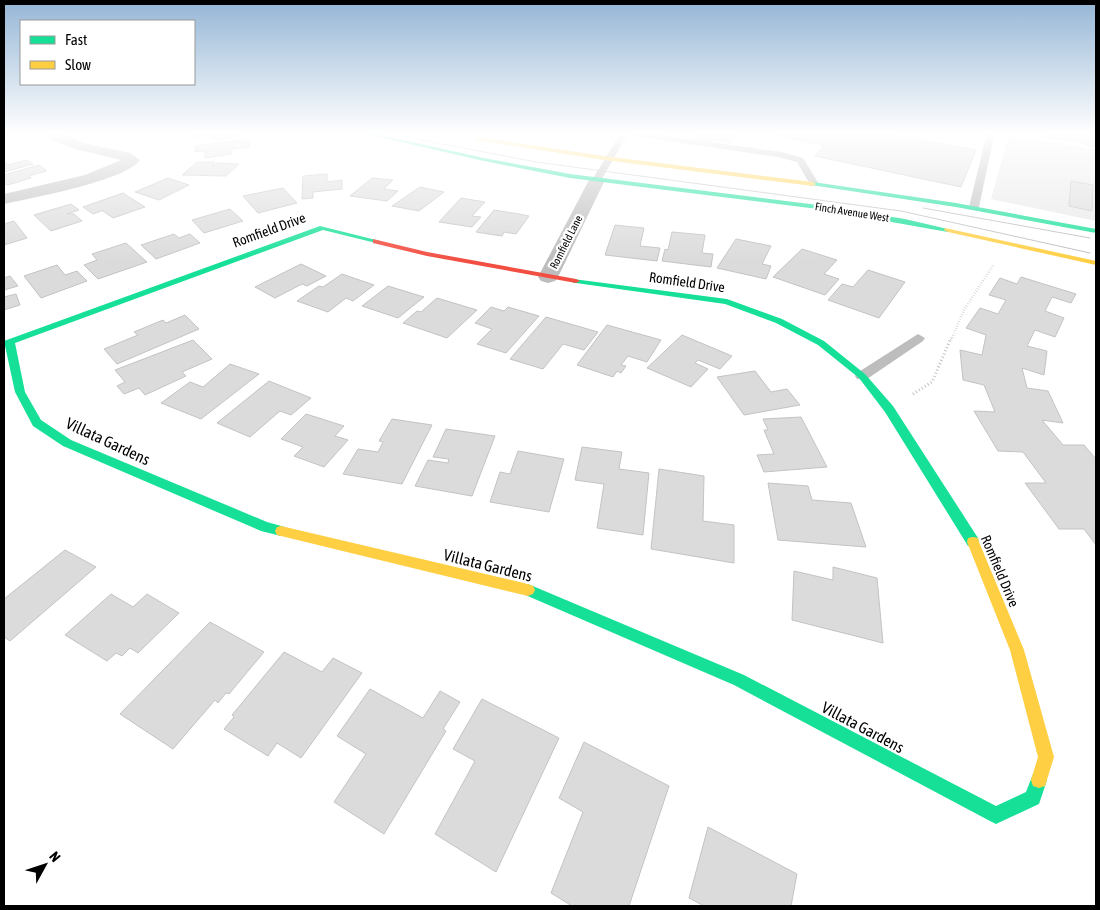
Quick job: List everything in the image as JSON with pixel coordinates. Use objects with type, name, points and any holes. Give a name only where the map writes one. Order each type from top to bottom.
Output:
[{"type":"street","points":[[4,199],[94,176]]},
{"type":"street","name":"Finch Avenue West","points":[[578,176],[841,210],[1011,242],[1096,263]]},
{"type":"street","name":"Finch Avenue West","points":[[754,176],[974,207],[1096,231]]},
{"type":"street","name":"Romfield Lane","points":[[548,277],[597,180]]},
{"type":"street","name":"Romfield Drive","points":[[7,343],[323,228],[427,254],[548,277],[727,302],[779,322],[821,343],[862,376],[889,409],[974,543],[1017,650],[1046,757],[1033,798],[996,815]]},
{"type":"street","name":"Villata Gardens","points":[[7,343],[20,392],[37,423],[67,443],[265,527],[527,590],[740,680],[996,815]]},
{"type":"lane","points":[[810,176],[814,184]]},
{"type":"lane","points":[[974,207],[981,176]]},
{"type":"lane","points":[[862,376],[918,338]]},
{"type":"path","points":[[889,409],[932,382],[964,310],[1003,250],[1011,242]]},
{"type":"shaded area","points":[[997,176],[1096,176],[1096,221],[991,199]]},
{"type":"building","points":[[4,176],[31,178],[8,185],[4,184]]},
{"type":"building","points":[[303,176],[327,176],[327,182],[342,180],[342,189],[313,192],[313,198],[302,199]]},
{"type":"building","points":[[911,176],[965,176],[961,187]]},
{"type":"building","points":[[168,178],[189,185],[159,200],[135,192]]},
{"type":"building","points":[[372,178],[393,180],[384,189],[398,191],[387,201],[350,196]]},
{"type":"building","points":[[1071,181],[1093,185],[1092,211],[1069,206]]},
{"type":"building","points":[[420,187],[444,192],[419,211],[392,206]]},
{"type":"building","points":[[283,188],[297,203],[258,213],[243,196]]},
{"type":"building","points":[[123,193],[145,207],[113,218],[104,210],[93,214],[83,207]]},
{"type":"building","points":[[461,198],[485,202],[472,216],[481,217],[472,227],[439,222]]},
{"type":"building","points":[[71,204],[79,210],[67,214],[74,214],[82,221],[51,231],[34,215]]},
{"type":"building","points":[[230,209],[243,221],[204,233],[192,220]]},
{"type":"building","points":[[494,210],[529,216],[516,234],[504,232],[502,236],[476,232]]},
{"type":"building","points":[[14,221],[27,238],[4,245],[4,224]]},
{"type":"building","points":[[615,225],[644,228],[640,246],[660,248],[657,261],[605,255]]},
{"type":"building","points":[[672,232],[705,235],[702,253],[713,254],[711,267],[662,261],[665,249],[668,250]]},
{"type":"building","points":[[174,234],[179,238],[190,234],[200,243],[156,259],[141,245]]},
{"type":"building","points":[[736,239],[771,246],[762,264],[771,266],[766,279],[717,268]]},
{"type":"building","points":[[126,243],[147,262],[98,279],[84,265],[97,260],[92,254]]},
{"type":"building","points":[[802,249],[837,260],[824,274],[839,279],[825,295],[773,277]]},
{"type":"building","points":[[301,264],[326,276],[307,286],[302,284],[275,298],[255,287]]},
{"type":"building","points":[[57,265],[65,275],[77,271],[87,281],[41,298],[24,276]]},
{"type":"building","points":[[868,270],[905,282],[879,318],[828,300],[842,284],[853,287]]},
{"type":"building","points":[[342,274],[374,285],[353,301],[346,298],[328,312],[297,301],[319,286],[323,287]]},
{"type":"building","points":[[10,276],[18,286],[4,290],[4,278]]},
{"type":"building","points":[[1021,277],[1076,294],[1071,303],[1052,297],[1045,311],[1064,318],[1055,337],[1035,330],[1027,346],[1047,351],[1044,375],[1022,368],[1027,388],[1048,391],[1063,423],[1042,420],[1063,445],[1084,445],[1096,459],[1096,545],[1084,529],[1059,529],[1025,483],[1046,483],[1023,452],[998,451],[974,411],[995,412],[984,385],[963,380],[960,350],[982,355],[986,335],[966,328],[980,308],[998,314],[1006,300],[989,295],[1000,278],[1017,284]]},
{"type":"building","points":[[388,286],[424,297],[398,318],[362,306]]},
{"type":"building","points":[[16,294],[20,305],[4,310],[4,297]]},
{"type":"building","points":[[437,298],[477,310],[447,338],[403,323],[417,311],[421,312]]},
{"type":"building","points":[[491,307],[504,311],[508,307],[539,316],[506,353],[477,344],[492,329],[475,323]]},
{"type":"building","points":[[185,315],[199,329],[117,364],[104,349],[138,335],[134,332],[163,320],[166,323]]},
{"type":"building","points":[[546,317],[598,332],[584,350],[563,344],[543,369],[510,359]]},
{"type":"building","points":[[607,325],[661,340],[647,362],[628,356],[621,365],[626,366],[621,373],[617,371],[613,377],[577,365]]},
{"type":"building","points":[[682,335],[732,356],[720,369],[698,360],[695,363],[708,369],[691,387],[647,368]]},
{"type":"building","points":[[193,340],[212,359],[182,372],[186,376],[145,395],[139,388],[124,394],[117,386],[125,382],[115,370]]},
{"type":"building","points":[[230,364],[259,374],[201,419],[161,403],[190,382],[203,387]]},
{"type":"building","points":[[755,371],[771,392],[787,389],[800,405],[744,415],[717,377]]},
{"type":"building","points":[[269,381],[311,398],[291,415],[280,411],[250,437],[217,423]]},
{"type":"building","points":[[306,414],[344,426],[335,436],[348,440],[324,467],[294,456],[303,447],[281,439]]},
{"type":"building","points":[[801,417],[827,467],[764,472],[757,455],[774,454],[764,430],[768,430],[763,419]]},
{"type":"building","points":[[392,419],[432,425],[402,484],[343,474],[358,449],[378,452],[383,442],[379,441]]},
{"type":"building","points":[[446,429],[495,436],[472,496],[415,486],[428,460],[448,463],[449,459],[433,457]]},
{"type":"building","points":[[582,447],[622,452],[619,469],[649,473],[643,535],[597,528],[604,484],[575,480]]},
{"type":"building","points":[[518,451],[564,459],[549,512],[490,502],[500,472],[510,474]]},
{"type":"building","points":[[659,469],[704,476],[703,521],[734,525],[734,563],[651,549]]},
{"type":"building","points":[[768,483],[808,486],[812,500],[851,503],[866,547],[778,540]]},
{"type":"building","points":[[65,550],[96,567],[10,641],[4,637],[4,599]]},
{"type":"building","points":[[833,567],[877,578],[883,643],[792,620],[794,571],[833,580]]},
{"type":"building","points":[[111,594],[133,607],[147,594],[179,613],[138,653],[130,648],[122,656],[116,653],[107,661],[65,635]]},
{"type":"building","points":[[210,622],[264,652],[229,694],[226,693],[218,703],[215,700],[173,749],[120,714]]},
{"type":"building","points":[[284,652],[322,672],[333,658],[362,673],[301,758],[277,743],[268,756],[224,729],[234,717],[232,715]]},
{"type":"building","points":[[370,689],[423,718],[440,691],[460,702],[443,729],[446,731],[384,834],[334,802],[366,754],[337,736]]},
{"type":"building","points":[[482,699],[559,738],[496,872],[435,834],[475,761],[453,749]]},
{"type":"building","points":[[584,742],[669,786],[629,906],[572,906],[551,893],[583,812],[559,798]]},
{"type":"building","points":[[708,827],[797,874],[791,906],[704,906],[689,898]]},
{"type":"tram line","points":[[644,176],[901,211],[1090,253]]},
{"type":"tram line","points":[[923,208],[1090,238]]},
{"type":"traffic: fast","points":[[573,176],[861,213],[948,230]]},
{"type":"traffic: fast","points":[[813,184],[956,205],[1096,231]]},
{"type":"traffic: fast","points":[[4,344],[323,228],[376,241]]},
{"type":"traffic: fast","points":[[576,281],[727,302],[779,321],[821,343],[862,376],[889,409],[973,542]]},
{"type":"traffic: fast","points":[[10,342],[20,392],[37,423],[67,443],[265,527],[281,531]]},
{"type":"traffic: fast","points":[[528,590],[739,680],[996,815],[1033,798],[1039,780]]},
{"type":"traffic: slow","points":[[752,176],[813,184]]},
{"type":"traffic: slow","points":[[948,230],[1096,263]]},
{"type":"traffic: slow","points":[[281,531],[528,590]]},
{"type":"traffic: slow","points":[[973,542],[1017,650],[1046,757],[1039,780]]},
{"type":"traffic: jam","points":[[376,241],[427,254],[576,281]]}]
